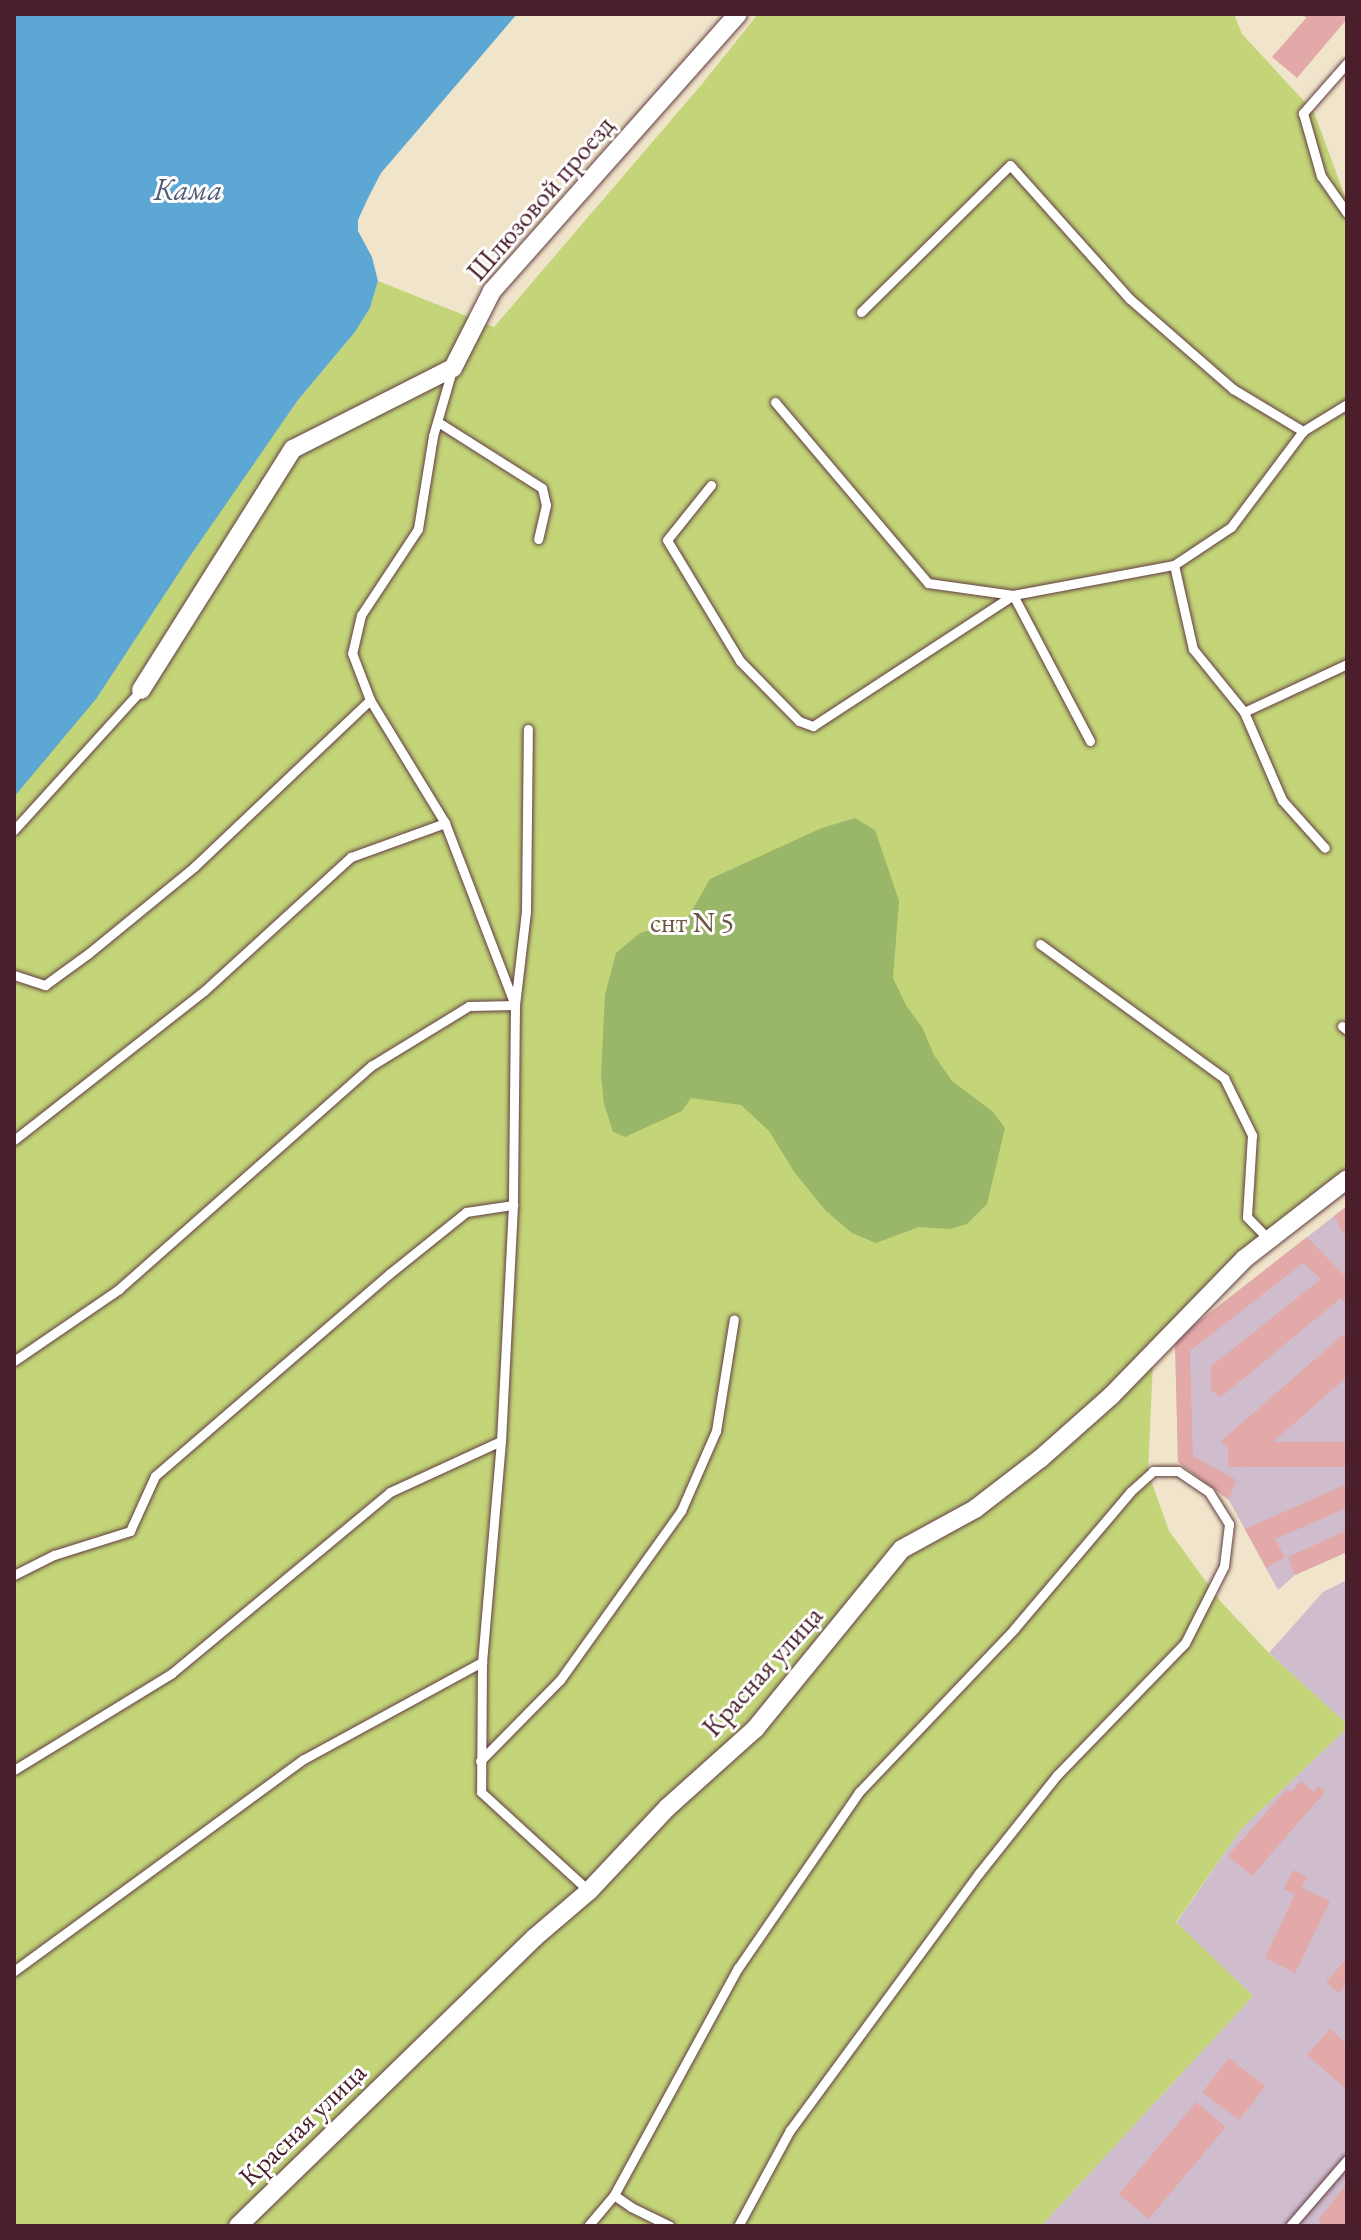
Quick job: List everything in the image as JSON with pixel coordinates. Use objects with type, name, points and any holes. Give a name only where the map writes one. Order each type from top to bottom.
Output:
[{"type":"street","name":"Шлюзовой проезд","points":[[453,368],[492,291],[738,14]]},
{"type":"street","points":[[141,690],[293,449],[453,368]]},
{"type":"street","name":"Красная улица","points":[[238,2226],[534,1938],[589,1891],[668,1807],[755,1729],[902,1549],[975,1509],[1040,1459],[1111,1396],[1244,1259],[1347,1179]]},
{"type":"lane","points":[[1347,63],[1303,113],[1321,176],[1347,213]]},
{"type":"lane","points":[[861,312],[1010,165],[1130,299],[1233,389],[1303,431]]},
{"type":"lane","points":[[453,368],[438,422],[418,529],[361,615],[352,653],[370,700],[445,823],[515,1005]]},
{"type":"lane","points":[[775,402],[928,583],[1013,595],[1174,565],[1231,527],[1303,431],[1347,404]]},
{"type":"lane","points":[[438,422],[542,488],[546,505],[538,539]]},
{"type":"lane","points":[[711,485],[667,540],[740,661],[799,721],[813,726],[1013,595]]},
{"type":"lane","points":[[1174,565],[1193,649],[1244,712],[1282,800],[1325,848]]},
{"type":"lane","points":[[1013,595],[1090,741]]},
{"type":"lane","points":[[1244,712],[1347,664]]},
{"type":"lane","points":[[14,830],[141,690]]},
{"type":"lane","points":[[14,975],[45,985],[89,953],[194,867],[370,700]]},
{"type":"lane","points":[[528,729],[526,911],[515,1005],[513,1205],[501,1441],[482,1662],[481,1792],[589,1891]]},
{"type":"lane","points":[[14,1140],[204,991],[351,857],[445,823]]},
{"type":"lane","points":[[1040,944],[1224,1078],[1252,1135],[1247,1217],[1270,1241]]},
{"type":"lane","points":[[14,1361],[119,1289],[371,1066],[469,1006],[515,1005]]},
{"type":"lane","points":[[14,1575],[54,1555],[130,1531],[155,1476],[389,1274],[466,1212],[513,1205]]},
{"type":"lane","points":[[480,1761],[560,1680],[681,1511],[716,1431],[734,1319]]},
{"type":"lane","points":[[14,1770],[172,1673],[390,1492],[501,1441]]},
{"type":"lane","points":[[588,2226],[614,2195],[738,1968],[859,1792],[1014,1629],[1130,1492],[1153,1471],[1178,1471],[1209,1492],[1229,1524],[1224,1566],[1185,1643],[1057,1775],[979,1873],[790,2130],[738,2226]]},
{"type":"lane","points":[[14,1971],[304,1759],[482,1662]]},
{"type":"lane","points":[[1290,2226],[1347,2160]]},
{"type":"lane","points":[[614,2195],[670,2226]]},
{"type":"shaded area","points":[[1347,1206],[1347,1552],[1295,1575],[1278,1590],[1229,1500],[1178,1462],[1175,1340]]},
{"type":"shaded area","points":[[1347,1580],[1347,1724],[1269,1653],[1323,1592]]},
{"type":"shaded area","points":[[1347,1728],[1347,2226],[1041,2226],[1253,1996],[1176,1923],[1242,1828]]},
{"type":"green space","name":"снт N 5","points":[[758,14],[1234,14],[1242,34],[1314,112],[1347,202],[1347,1176],[1154,1339],[1148,1472],[1169,1531],[1221,1602],[1269,1653],[1347,1724],[1347,1728],[1242,1828],[1176,1922],[1253,1996],[1041,2226],[14,2226],[14,797],[298,400],[355,332],[370,308],[378,281],[494,327]]},
{"type":"green space","points":[[855,818],[875,830],[899,901],[893,978],[907,1007],[922,1027],[934,1055],[952,1081],[992,1111],[1005,1128],[987,1204],[967,1224],[950,1229],[919,1227],[876,1243],[852,1233],[826,1211],[795,1173],[769,1131],[741,1105],[691,1098],[682,1111],[625,1137],[613,1132],[604,1104],[601,1075],[605,995],[616,953],[640,933],[687,919],[710,879],[822,828]]},
{"type":"water","name":"Кама","points":[[517,14],[381,173],[368,198],[358,220],[358,231],[372,257],[378,281],[370,308],[355,332],[298,400],[96,699],[14,797],[14,15]]},
{"type":"building","points":[[1302,14],[1347,14],[1347,19],[1297,78],[1272,57],[1306,18]]},
{"type":"building","points":[[1347,1206],[1347,1241],[1334,1216]]},
{"type":"building","points":[[1307,1237],[1347,1278],[1347,1304],[1341,1298],[1221,1397],[1211,1390],[1211,1366],[1321,1279],[1303,1263],[1190,1351],[1193,1456],[1236,1480],[1229,1500],[1178,1462],[1175,1340]]},
{"type":"building","points":[[1344,1334],[1347,1338],[1347,1377],[1243,1468],[1221,1441]]},
{"type":"building","points":[[1228,1442],[1347,1442],[1347,1467],[1228,1467]]},
{"type":"building","points":[[1347,1484],[1347,1508],[1275,1539],[1285,1557],[1266,1568],[1245,1529]]},
{"type":"building","points":[[1347,1530],[1347,1552],[1295,1575],[1288,1557]]},
{"type":"building","points":[[1301,1781],[1314,1792],[1319,1786],[1325,1792],[1252,1876],[1228,1856],[1287,1789],[1291,1792]]},
{"type":"building","points":[[1293,1870],[1307,1877],[1302,1888],[1330,1901],[1295,1973],[1265,1958],[1295,1894],[1284,1889]]},
{"type":"building","points":[[1347,1958],[1347,1984],[1339,1993],[1326,1982]]},
{"type":"building","points":[[1330,2029],[1347,2044],[1347,2090],[1307,2055]]},
{"type":"building","points":[[1229,2058],[1265,2086],[1239,2120],[1203,2092]]},
{"type":"building","points":[[1196,2102],[1226,2127],[1149,2219],[1119,2194]]},
{"type":"building","points":[[1347,2184],[1347,2226],[1318,2226],[1321,2222],[1318,2220]]}]
